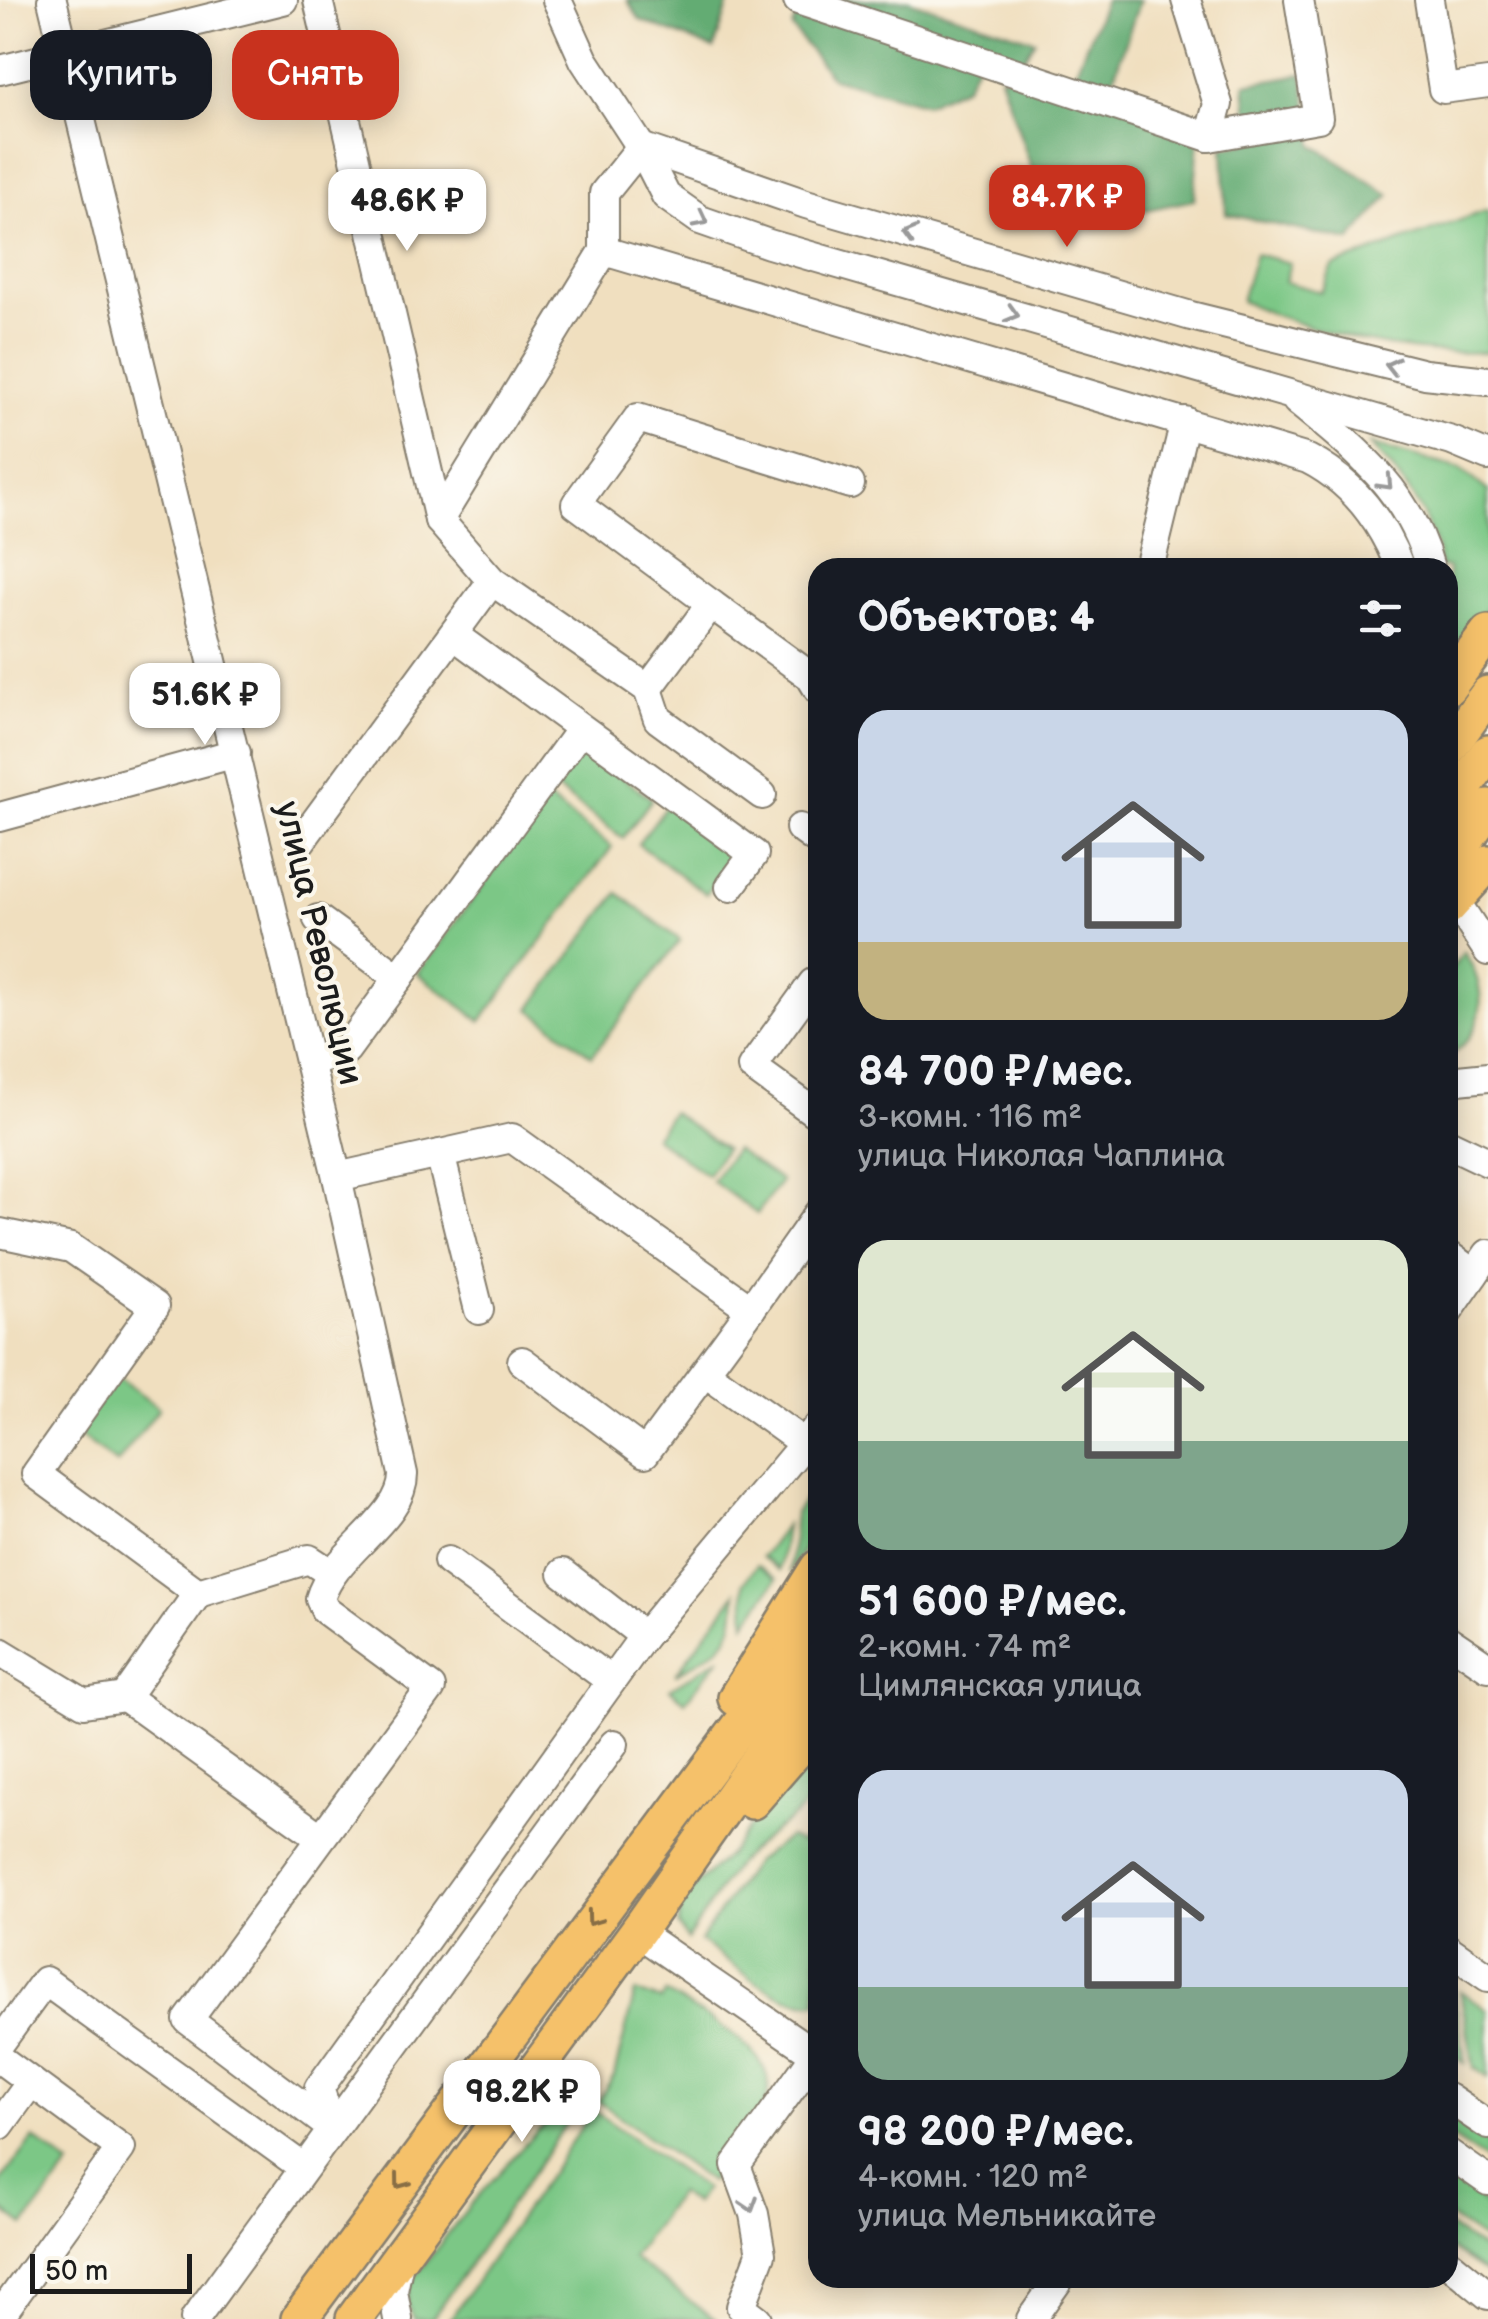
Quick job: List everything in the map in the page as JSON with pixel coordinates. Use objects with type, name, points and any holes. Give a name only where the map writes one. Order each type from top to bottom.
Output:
[{"type":"main road","points":[[1458,674],[1488,633]]},
{"type":"main road","points":[[1458,735],[1488,694]]},
{"type":"main road","points":[[1458,795],[1488,753]]},
{"type":"main road","points":[[1458,873],[1488,807]]},
{"type":"main road","points":[[1458,884],[1488,863]]},
{"type":"main road","points":[[650,1840],[808,1584]]},
{"type":"main road","points":[[298,2319],[650,1840],[808,1634]]},
{"type":"main road","points":[[354,2319],[641,1926],[808,1688]]},
{"type":"main road","points":[[641,1926],[808,1736]]},
{"type":"street","name":"улица Революции","points":[[52,0],[59,30]]},
{"type":"street","points":[[164,30],[283,0]]},
{"type":"street","points":[[318,0],[439,520],[492,581],[648,689],[658,719],[762,795]]},
{"type":"street","points":[[556,0],[584,60],[641,147],[666,196],[718,228],[1452,441],[1488,456]]},
{"type":"street","points":[[798,0],[1208,138],[1318,118],[1299,0]]},
{"type":"street","points":[[1186,0],[1218,104],[1208,138]]},
{"type":"street","points":[[1429,0],[1442,88],[1488,83]]},
{"type":"street","points":[[0,70],[30,63]]},
{"type":"street","name":"улица Революции","points":[[81,120],[236,752],[403,1474],[401,1498],[356,1544],[320,1567]]},
{"type":"street","points":[[439,520],[604,252],[604,193],[641,147]]},
{"type":"street","points":[[641,147],[806,204],[1191,316],[1425,374],[1488,381]]},
{"type":"street","points":[[604,252],[1260,442],[1331,471],[1371,512],[1387,535],[1396,558]]},
{"type":"street","points":[[1288,394],[1341,436],[1396,492],[1420,528],[1428,558]]},
{"type":"street","points":[[808,675],[576,504],[638,418],[850,484]]},
{"type":"street","points":[[1151,558],[1185,421]]},
{"type":"street","points":[[301,841],[492,581]]},
{"type":"street","points":[[648,689],[711,604]]},
{"type":"street","points":[[455,636],[754,854],[730,887]]},
{"type":"street","points":[[309,1062],[346,1050],[581,728]]},
{"type":"street","points":[[0,817],[236,752]]},
{"type":"street","points":[[1458,903],[1488,951]]},
{"type":"street","points":[[318,918],[399,978]]},
{"type":"street","points":[[808,990],[752,1067],[808,1108]]},
{"type":"street","points":[[337,1177],[512,1138],[752,1309]]},
{"type":"street","points":[[1458,1147],[1488,1162]]},
{"type":"street","points":[[440,1154],[479,1310]]},
{"type":"street","points":[[522,1360],[645,1452],[706,1374],[808,1228]]},
{"type":"street","points":[[0,1233],[72,1248],[155,1306],[36,1474],[198,1593]]},
{"type":"street","points":[[1458,1297],[1481,1264]]},
{"type":"street","points":[[706,1374],[808,1433]]},
{"type":"street","points":[[332,2129],[319,2088],[644,1636],[808,1439]]},
{"type":"street","points":[[448,1561],[611,1682]]},
{"type":"street","points":[[124,1697],[198,1593],[320,1567],[320,1599],[325,1610],[431,1688],[188,2020],[332,2129]]},
{"type":"street","points":[[562,1573],[644,1636]]},
{"type":"street","points":[[1458,1647],[1488,1667]]},
{"type":"street","points":[[0,1652],[84,1703],[124,1697],[320,1837]]},
{"type":"street","points":[[195,2319],[614,1744]]},
{"type":"street","points":[[641,1926],[808,2047]]},
{"type":"street","points":[[1458,1957],[1488,1977]]},
{"type":"street","points":[[0,2043],[45,1981],[304,2168]]},
{"type":"street","points":[[0,2058],[121,2148],[0,2316]]},
{"type":"street","points":[[757,2319],[741,2306],[761,2254],[754,2214],[736,2165],[808,2064]]},
{"type":"street","points":[[0,2125],[31,2082]]},
{"type":"street","points":[[1458,2105],[1488,2125]]},
{"type":"street","points":[[1458,2160],[1488,2181]]},
{"type":"street","points":[[398,2319],[392,2291],[401,2255]]},
{"type":"street","points":[[1458,2270],[1488,2295]]},
{"type":"street","points":[[1031,2319],[1053,2288]]},
{"type":"green space","points":[[627,0],[730,0],[714,49],[640,20]]},
{"type":"green space","points":[[801,0],[908,0],[1035,40],[1022,61],[981,54],[965,86],[926,104],[832,78],[792,28]]},
{"type":"green space","points":[[1105,0],[1140,0],[1108,94],[1200,127],[1194,200],[1146,210],[1033,173],[1000,76],[1072,79]]},
{"type":"green space","points":[[1303,74],[1314,145],[1390,195],[1350,241],[1226,214],[1223,147],[1250,142],[1245,84]]},
{"type":"green space","points":[[1488,210],[1488,352],[1425,351],[1361,341],[1299,324],[1241,301],[1255,254],[1290,263],[1285,282],[1321,292],[1333,266]]},
{"type":"green space","points":[[1369,444],[1461,469],[1488,491],[1488,607],[1458,648],[1458,558],[1439,558],[1423,515],[1394,471]]},
{"type":"green space","points":[[583,749],[652,799],[623,838],[555,788]]},
{"type":"green space","points":[[548,799],[612,847],[481,1021],[417,973]]},
{"type":"green space","points":[[667,805],[735,855],[706,894],[638,844]]},
{"type":"green space","points":[[618,893],[680,940],[592,1056],[530,1009]]},
{"type":"green space","points":[[1464,952],[1472,966],[1480,1009],[1471,1035],[1458,1049],[1458,960]]},
{"type":"green space","points":[[672,1112],[725,1149],[707,1175],[654,1137]]},
{"type":"green space","points":[[735,1149],[781,1181],[757,1214],[712,1181]]},
{"type":"green space","points":[[116,1377],[159,1408],[117,1464],[75,1433]]},
{"type":"green space","points":[[808,1495],[808,1542],[790,1573],[795,1513]]},
{"type":"green space","points":[[786,1525],[780,1570],[762,1557]]},
{"type":"green space","points":[[757,1565],[777,1579],[746,1623],[744,1583]]},
{"type":"green space","points":[[736,1593],[728,1636],[713,1652],[675,1675]]},
{"type":"green space","points":[[721,1657],[685,1701],[670,1689]]},
{"type":"green space","points":[[808,1755],[807,1802],[741,1860],[687,1940],[678,1925],[682,1898],[729,1854],[797,1763]]},
{"type":"green space","points":[[808,1832],[808,2002],[771,1991],[700,1941],[754,1862],[789,1837],[801,1843]]},
{"type":"green space","points":[[1460,1991],[1488,2010],[1488,2078],[1474,2068]]},
{"type":"green space","points":[[635,1992],[661,2000],[666,1993],[700,2013],[738,2038],[764,2069],[768,2087],[764,2106],[710,2182],[598,2101],[614,2076]]},
{"type":"green space","points":[[1458,2021],[1465,2063],[1458,2059]]},
{"type":"green space","points":[[574,2097],[581,2102],[432,2319],[414,2319],[408,2305],[409,2288],[416,2275],[470,2205],[537,2131],[560,2115]]},
{"type":"green space","points":[[593,2110],[705,2189],[694,2204],[678,2193],[632,2258],[715,2319],[450,2319]]},
{"type":"green space","points":[[1458,2120],[1488,2140],[1488,2162],[1458,2142]]},
{"type":"green space","points":[[34,2138],[70,2166],[24,2226],[0,2208],[0,2182]]},
{"type":"green space","points":[[1458,2179],[1488,2208],[1488,2243],[1458,2223]]},
{"type":"green space","points":[[1458,2233],[1488,2253],[1488,2275],[1458,2254]]}]
